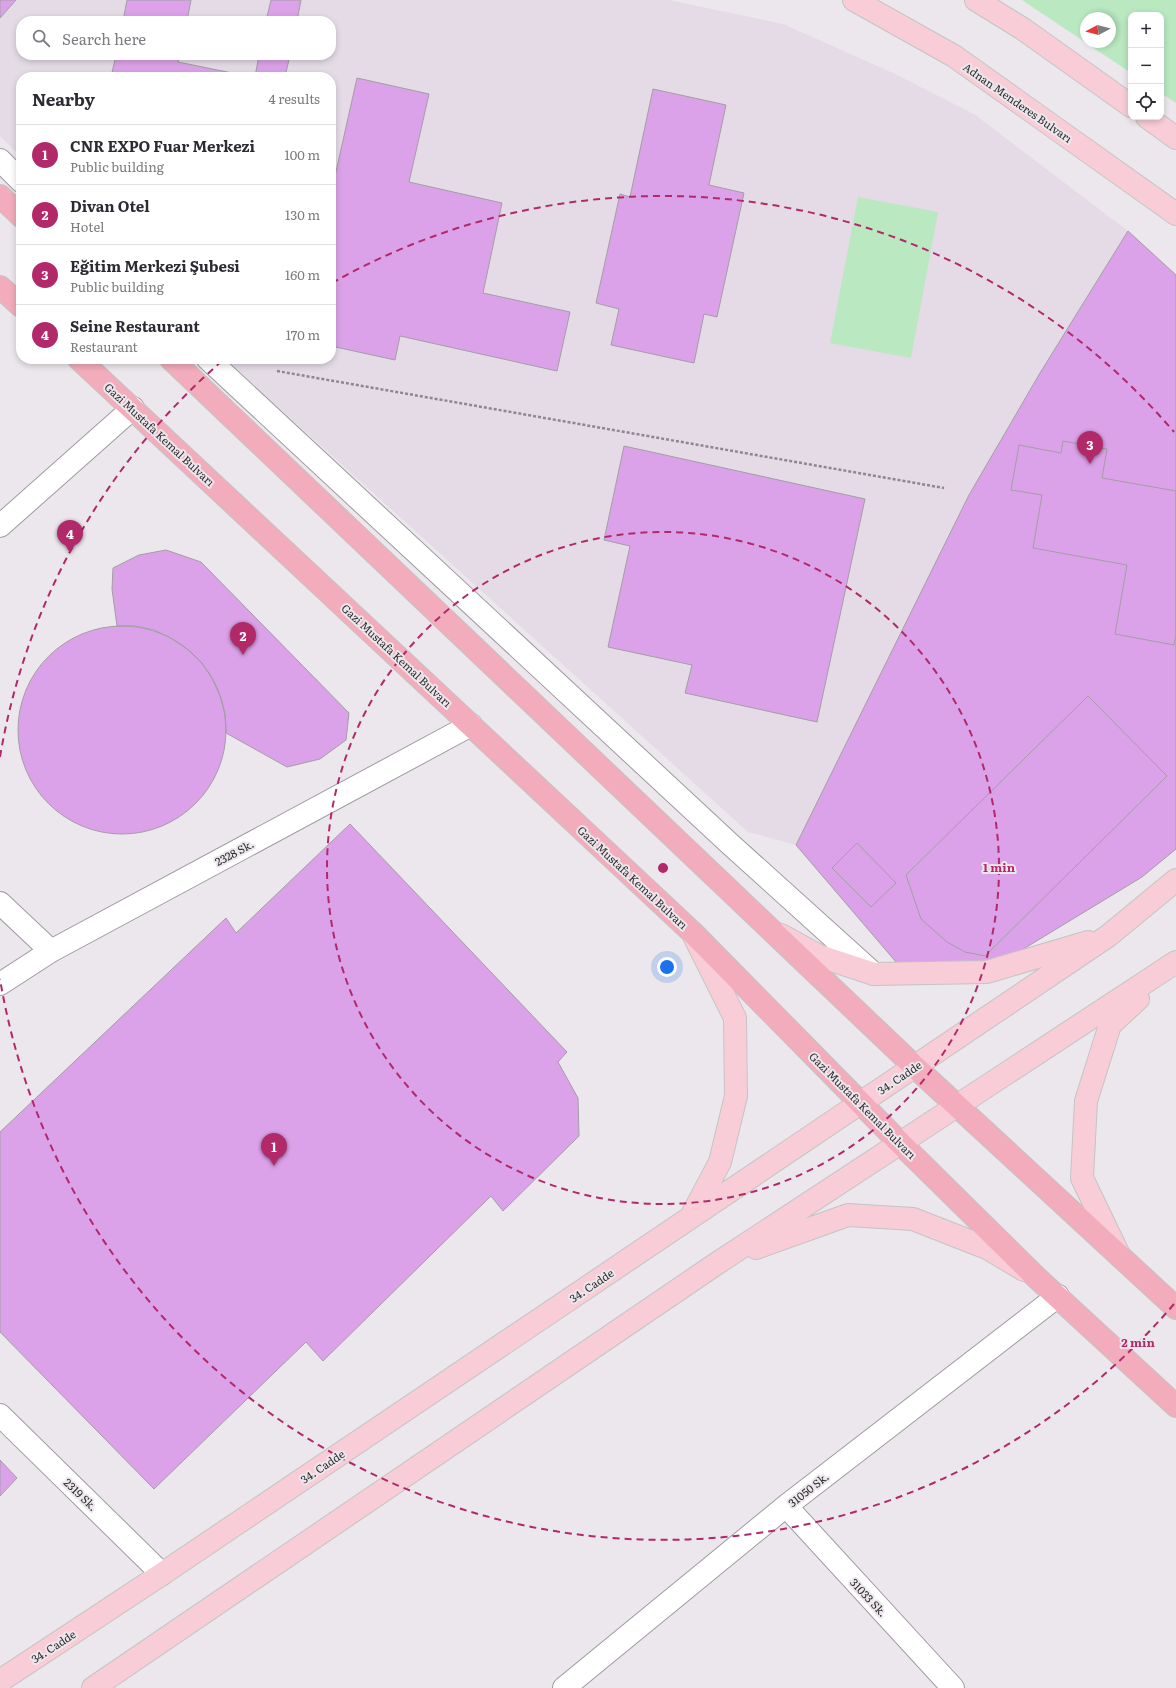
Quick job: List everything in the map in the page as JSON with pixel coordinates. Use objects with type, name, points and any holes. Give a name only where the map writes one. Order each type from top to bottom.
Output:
[{"type":"highway","points":[[0,196],[16,211]]},
{"type":"highway","points":[[0,287],[16,301]]},
{"type":"highway","name":"Gazi Mustafa Kemal Bulvarı","points":[[84,364],[693,933],[860,1103],[1037,1278],[1176,1406]]},
{"type":"highway","points":[[176,364],[915,1067],[1175,1306]]},
{"type":"main road","name":"Adnan Menderes Bulvarı","points":[[854,0],[954,56],[1176,214]]},
{"type":"main road","points":[[976,0],[1023,29],[1128,104]]},
{"type":"main road","points":[[1151,120],[1176,138]]},
{"type":"main road","name":"34. Cadde","points":[[0,1681],[162,1574],[1108,936],[1176,880]]},
{"type":"main road","points":[[771,929],[819,956],[874,974],[987,972],[1108,936]]},
{"type":"main road","points":[[691,1217],[720,1162],[736,1096],[735,1018],[693,933]]},
{"type":"main road","points":[[93,1688],[716,1264],[1176,963]]},
{"type":"main road","points":[[1119,1256],[1082,1178],[1086,1102],[1110,1025],[1176,963]]},
{"type":"main road","points":[[716,1264],[848,1215],[913,1219],[987,1248],[1037,1278]]},
{"type":"street","points":[[0,160],[16,175]]},
{"type":"street","points":[[213,364],[730,844],[874,974]]},
{"type":"street","points":[[0,526],[132,408]]},
{"type":"street","name":"2328 Sk.","points":[[0,984],[51,951],[471,725]]},
{"type":"street","points":[[0,903],[51,951]]},
{"type":"street","name":"31050 Sk.","points":[[567,1687],[786,1506],[1058,1296]]},
{"type":"street","name":"2319 Sk.","points":[[0,1415],[162,1574]]},
{"type":"street","name":"31033 Sk.","points":[[786,1506],[953,1688]]},
{"type":"path","points":[[277,371],[944,488]]},
{"type":"shaded area","points":[[0,0],[669,0],[783,24],[893,73],[974,114],[1128,231],[1040,373],[969,495],[796,845],[748,832],[231,364],[336,364],[336,72],[16,72],[16,152],[0,136]]},
{"type":"green space","points":[[1022,0],[1176,0],[1176,103],[1164,95],[1164,12],[1128,12],[1128,71],[1094,48],[1116,48],[1116,12],[1080,12],[1080,39]]},
{"type":"green space","points":[[858,197],[938,212],[911,358],[830,343]]},
{"type":"building","points":[[0,0],[16,0],[0,18]]},
{"type":"building","points":[[127,0],[191,0],[188,16],[124,16]]},
{"type":"building","points":[[271,0],[301,0],[298,16],[267,16]]},
{"type":"building","points":[[115,60],[179,60],[178,62],[227,72],[112,72]]},
{"type":"building","points":[[258,60],[289,60],[286,72],[256,72]]},
{"type":"building","points":[[357,78],[429,94],[409,182],[502,203],[483,293],[570,312],[557,371],[400,336],[395,360],[336,347],[336,172]]},
{"type":"building","points":[[653,89],[726,105],[709,185],[744,193],[717,317],[704,314],[694,363],[611,345],[619,309],[596,303],[620,194],[630,197]]},
{"type":"building","points":[[1128,231],[1176,275],[1176,849],[1142,877],[1020,951],[978,964],[946,969],[896,962],[796,845],[969,495],[1040,373]]},
{"type":"building","points":[[1063,441],[1107,449],[1102,478],[1176,491],[1176,635],[1174,645],[1115,634],[1127,565],[1033,548],[1042,495],[1011,490],[1019,445],[1061,453]]},
{"type":"building","points":[[624,446],[865,499],[817,722],[685,693],[692,665],[608,647],[630,546],[604,540]]},
{"type":"building","points":[[166,550],[201,562],[349,713],[346,740],[320,759],[287,767],[226,733],[225,714],[220,696],[212,678],[201,662],[187,649],[171,638],[154,630],[135,626],[117,626],[112,589],[113,568],[139,555]]},
{"type":"building","points":[[122,626],[142,628],[171,638],[188,650],[202,664],[214,681],[218,690],[224,710],[226,730],[224,750],[214,779],[202,796],[188,810],[171,822],[162,826],[142,832],[122,834],[102,832],[73,822],[56,810],[42,796],[30,779],[26,770],[20,750],[18,730],[20,710],[30,681],[42,664],[56,650],[73,638],[82,634],[102,628]]},
{"type":"building","points":[[1088,696],[1167,776],[985,956],[965,952],[947,942],[921,919],[906,875]]},
{"type":"building","points":[[350,824],[567,1052],[558,1062],[578,1098],[579,1136],[503,1211],[491,1196],[323,1361],[306,1342],[154,1489],[0,1332],[0,1132],[226,918],[236,933]]},
{"type":"building","points":[[857,843],[896,883],[871,907],[832,868]]},
{"type":"building","points":[[0,1460],[17,1478],[0,1496]]},
{"type":"place","name":"Eğitim Merkezi Şubesi","points":[[1090,464]]},
{"type":"place","name":"Seine Restaurant","points":[[70,553]]},
{"type":"place","name":"Divan Otel","points":[[243,655]]},
{"type":"place","name":"CNR EXPO Fuar Merkezi","points":[[274,1166]]}]
